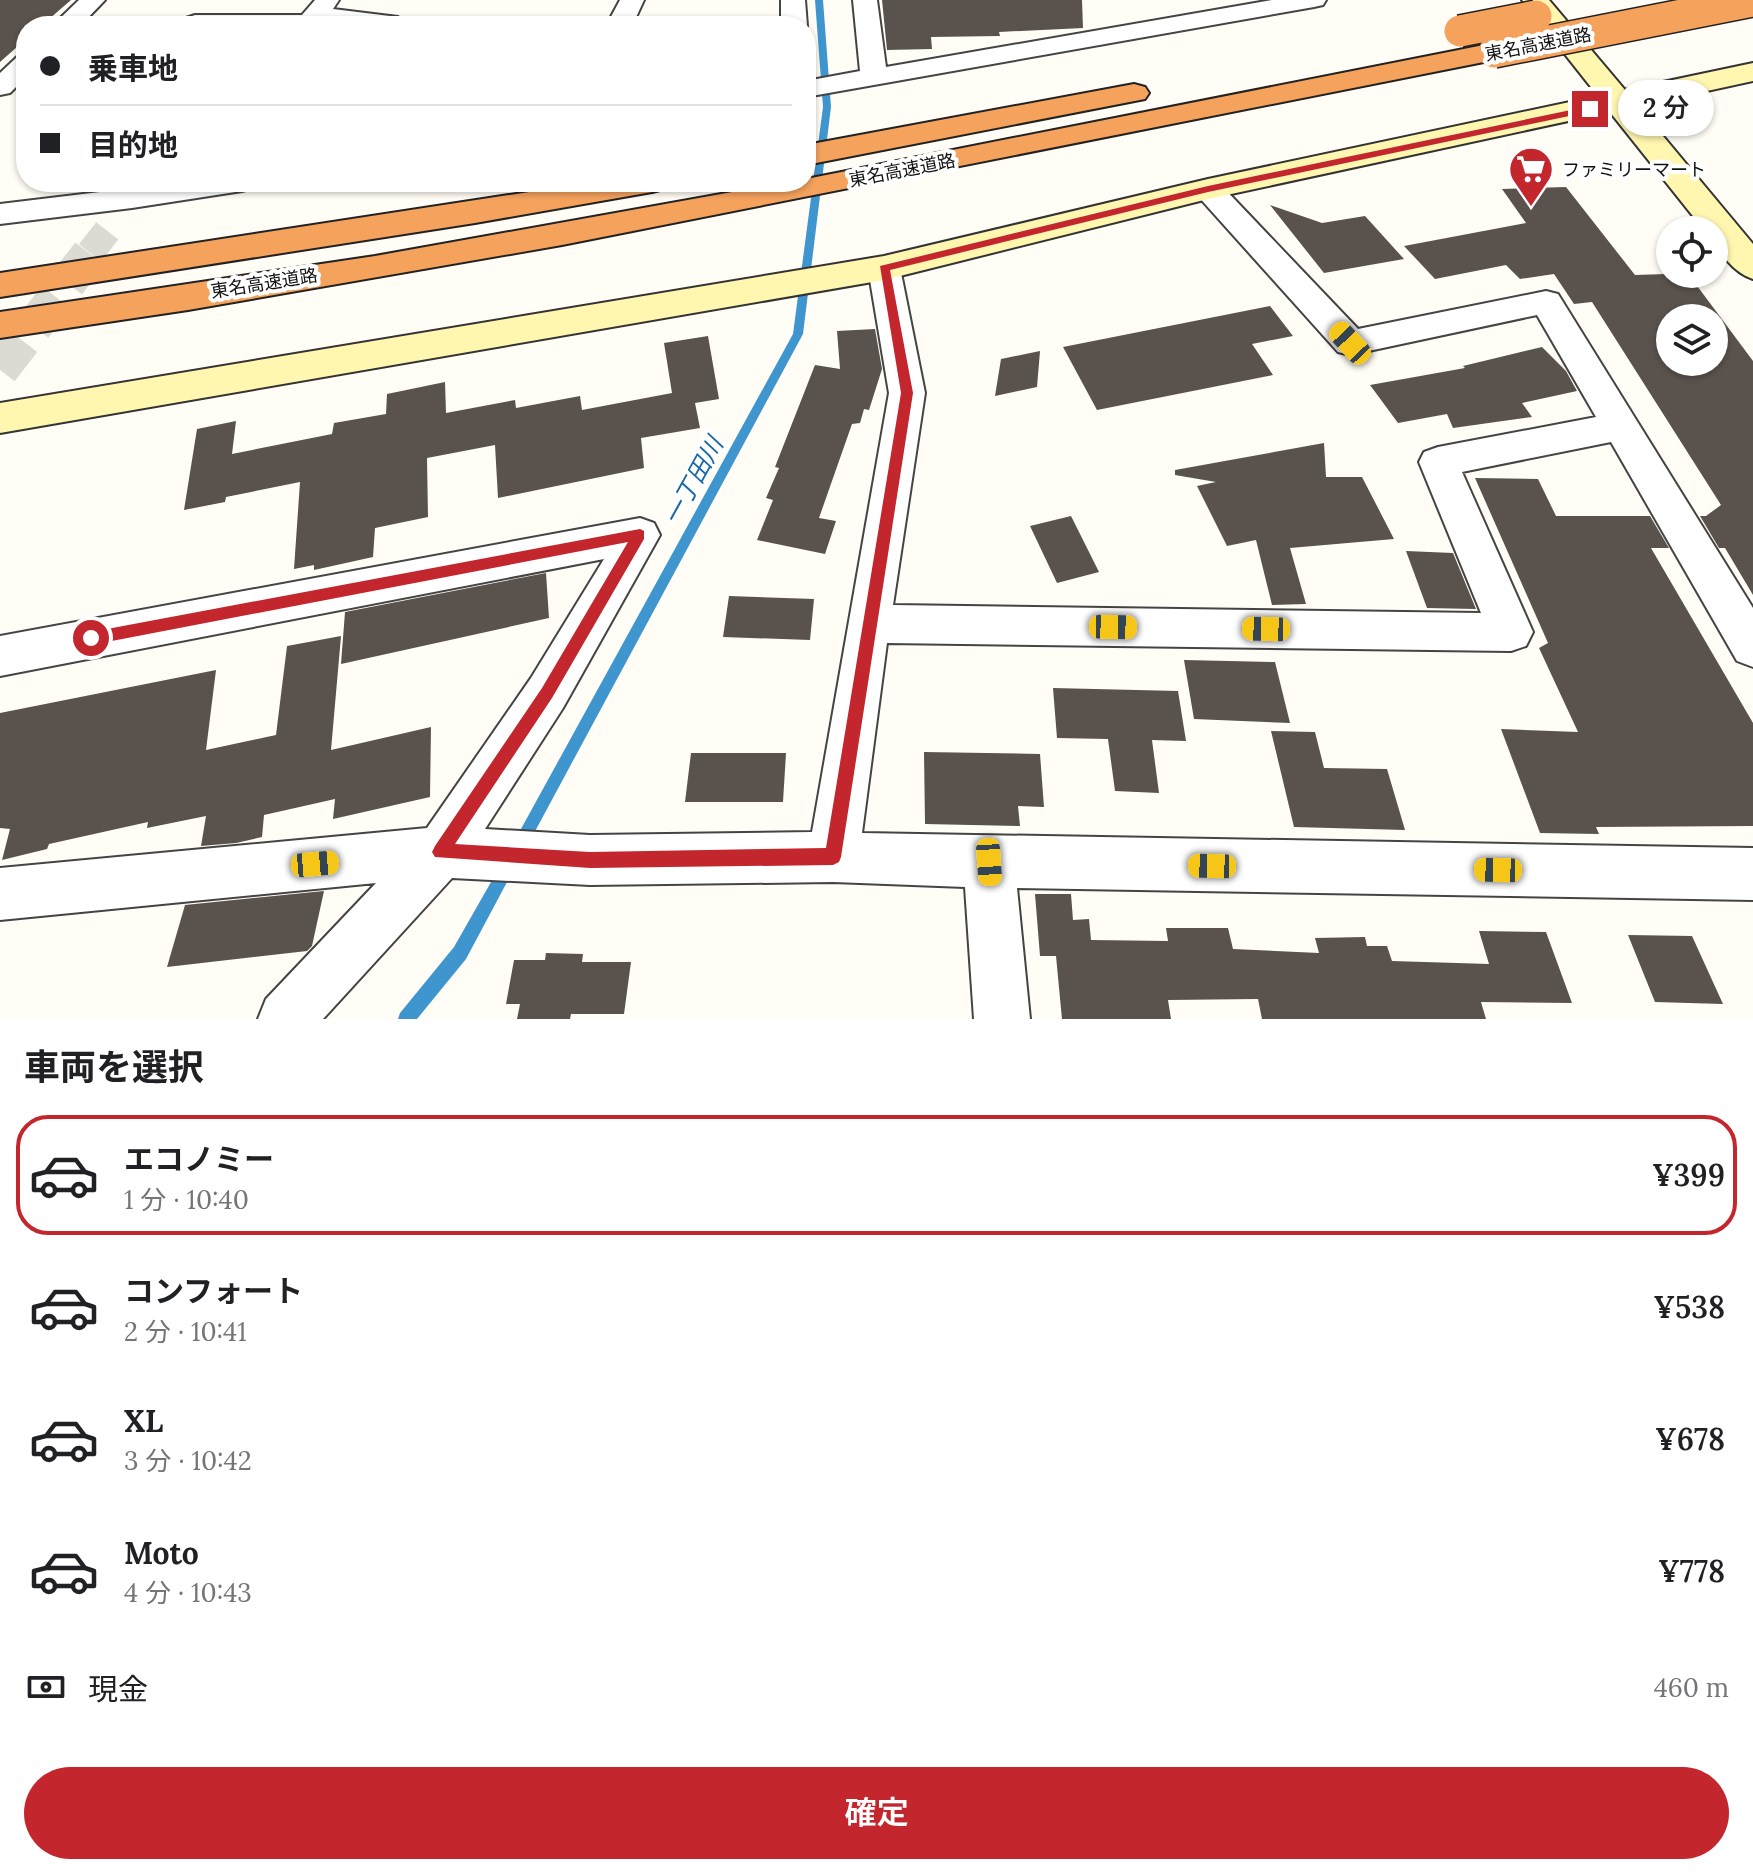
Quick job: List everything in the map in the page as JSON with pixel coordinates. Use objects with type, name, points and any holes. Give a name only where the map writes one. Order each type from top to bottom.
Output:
[{"type":"highway","name":"東名高速道路","points":[[816,186],[1753,1]]},
{"type":"highway","name":"東名高速道路","points":[[1382,46],[1568,9]]},
{"type":"highway","name":"東名高速道路","points":[[816,153],[1162,88]]},
{"type":"highway","name":"東名高速道路","points":[[0,285],[595,192]]},
{"type":"highway","name":"東名高速道路","points":[[0,325],[486,247],[783,192]]},
{"type":"street","points":[[76,16],[93,0]]},
{"type":"street","points":[[865,0],[874,77]]},
{"type":"street","points":[[816,87],[1237,7],[1314,0]]},
{"type":"street","points":[[1535,0],[1753,267]]},
{"type":"street","points":[[322,7],[362,16]]},
{"type":"street","points":[[0,418],[884,268],[1208,189],[1753,72]]},
{"type":"street","points":[[1208,189],[1350,343],[1546,302],[1753,647]]},
{"type":"street","points":[[0,214],[177,192]]},
{"type":"street","points":[[108,230],[132,199]]},
{"type":"street","points":[[833,857],[907,393],[884,268]]},
{"type":"street","points":[[868,624],[1511,632],[1438,462],[1622,426]]},
{"type":"street","points":[[0,656],[640,535],[547,693],[441,852],[286,1019]]},
{"type":"street","points":[[0,894],[441,852],[590,860],[833,857],[1753,874]]},
{"type":"street","points":[[989,862],[1002,1019]]},
{"type":"building","points":[[0,0],[71,0],[53,16],[16,16],[16,48],[0,62]]},
{"type":"building","points":[[882,0],[1082,0],[1083,28],[999,32],[1000,36],[931,37],[932,49],[887,50]]},
{"type":"building","points":[[1566,187],[1635,275],[1656,274],[1656,288],[1699,288],[1711,304],[1656,304],[1656,376],[1728,376],[1728,327],[1753,361],[1753,595],[1725,548],[1719,548],[1700,516],[1706,516],[1721,505],[1592,302],[1574,304],[1554,274],[1520,279],[1506,265],[1435,279],[1404,246],[1526,223],[1502,189]]},
{"type":"building","points":[[1270,205],[1322,223],[1365,216],[1404,259],[1324,273]]},
{"type":"building","points":[[1270,306],[1293,336],[1252,344],[1273,375],[1097,410],[1063,347]]},
{"type":"building","points":[[875,329],[882,369],[869,410],[864,409],[860,423],[852,424],[819,518],[836,521],[825,554],[757,540],[773,500],[766,498],[779,468],[775,467],[815,365],[840,369],[837,331]]},
{"type":"building","points":[[708,336],[719,399],[695,403],[700,428],[641,438],[644,468],[498,498],[495,445],[427,458],[428,517],[375,528],[373,557],[314,570],[314,565],[294,569],[300,482],[226,497],[225,502],[184,510],[197,429],[236,421],[232,454],[332,434],[334,423],[386,414],[387,394],[445,382],[446,413],[515,400],[516,408],[580,396],[582,410],[672,393],[664,343]]},
{"type":"building","points":[[1542,347],[1566,371],[1577,391],[1522,403],[1532,417],[1453,428],[1447,414],[1398,423],[1370,385],[1465,368],[1463,366]]},
{"type":"building","points":[[1040,351],[1037,387],[995,396],[1001,359]]},
{"type":"building","points":[[1324,443],[1326,477],[1362,477],[1394,539],[1290,548],[1306,604],[1272,605],[1256,540],[1227,546],[1197,486],[1216,482],[1175,475],[1175,470]]},
{"type":"building","points":[[1475,478],[1538,479],[1556,516],[1650,516],[1669,548],[1651,548],[1753,723],[1753,826],[1596,827],[1599,834],[1540,833],[1501,729],[1578,732],[1539,648],[1548,643]]},
{"type":"building","points":[[1071,516],[1099,572],[1057,583],[1030,526]]},
{"type":"building","points":[[1406,551],[1453,553],[1476,609],[1427,608]]},
{"type":"building","points":[[546,573],[549,618],[341,664],[345,612]]},
{"type":"building","points":[[729,596],[814,599],[810,640],[723,637]]},
{"type":"building","points":[[341,636],[331,750],[431,727],[430,797],[333,819],[335,799],[264,815],[262,837],[236,843],[201,846],[206,816],[147,828],[148,822],[49,844],[47,849],[2,860],[10,829],[0,828],[0,713],[216,670],[206,750],[276,735],[287,646]]},
{"type":"building","points":[[1184,660],[1275,662],[1290,723],[1194,719]]},
{"type":"building","points":[[1053,688],[1178,691],[1186,741],[1152,740],[1159,793],[1115,791],[1108,739],[1057,738]]},
{"type":"building","points":[[1271,731],[1315,732],[1324,768],[1387,769],[1405,830],[1294,827]]},
{"type":"building","points":[[924,752],[1040,754],[1044,807],[1018,806],[1020,826],[925,824]]},
{"type":"building","points":[[691,753],[786,753],[783,802],[685,802]]},
{"type":"building","points":[[324,891],[312,946],[307,951],[167,967],[185,905]]},
{"type":"building","points":[[1035,894],[1071,894],[1073,920],[1089,919],[1091,940],[1168,941],[1166,928],[1228,928],[1233,949],[1319,953],[1315,938],[1365,937],[1367,946],[1387,946],[1392,961],[1489,964],[1479,931],[1546,932],[1572,1003],[1481,1002],[1486,1019],[1262,1019],[1258,999],[1168,1000],[1171,1019],[1062,1019],[1056,956],[1040,956]]},
{"type":"building","points":[[1628,935],[1692,936],[1723,1004],[1655,1002]]},
{"type":"building","points":[[546,953],[583,954],[582,962],[631,962],[624,1014],[571,1014],[570,1019],[517,1019],[520,1004],[506,1004],[514,960],[545,960]]},
{"type":"waterway","name":"一丁田川","points":[[521,843],[798,334],[827,107],[819,0]]},
{"type":"waterway","name":"一丁田川","points":[[406,1019],[460,953],[508,866]]},
{"type":"tunnel","points":[[90,253],[108,230]]},
{"type":"tunnel","points":[[0,370],[92,251]]},
{"type":"place","name":"ファミリーマート","points":[[1531,208]]},
{"type":"route","points":[[91,638],[640,535],[547,693],[441,852],[590,860],[833,857],[907,393],[884,268],[1208,189],[1590,109]]}]
